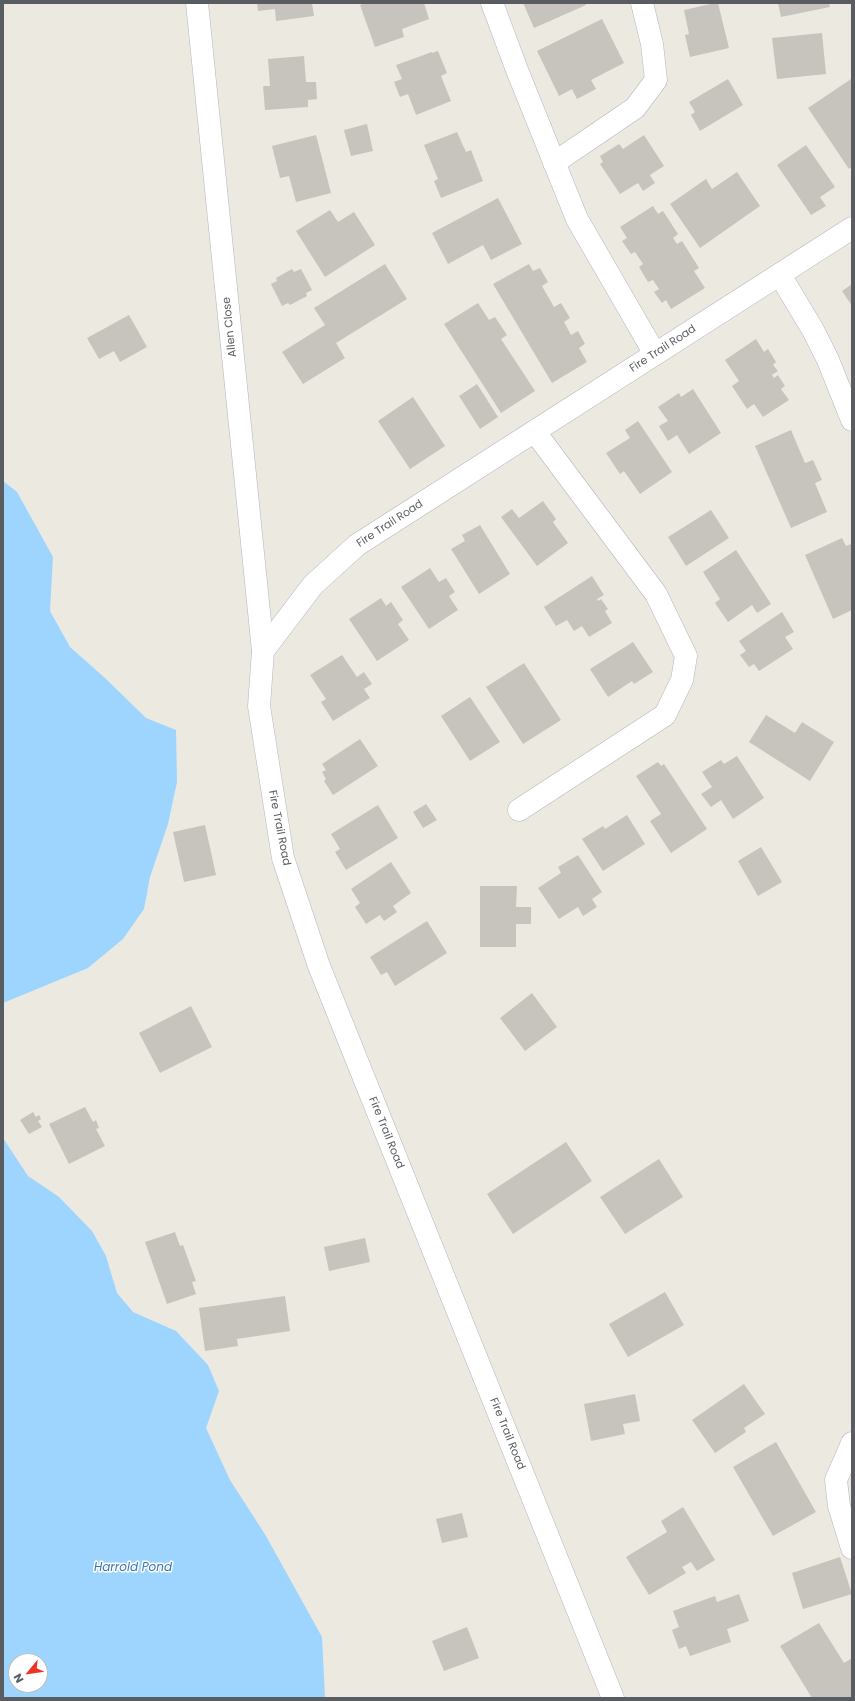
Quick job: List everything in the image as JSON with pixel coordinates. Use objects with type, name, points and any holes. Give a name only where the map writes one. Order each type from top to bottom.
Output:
[{"type":"street","name":"Allen Close","points":[[197,3],[264,651]]},
{"type":"street","points":[[492,3],[576,219],[655,354]]},
{"type":"street","points":[[554,163],[636,108],[656,80],[652,44],[642,3]]},
{"type":"street","name":"Fire Trail Road","points":[[613,1698],[319,966],[282,850],[259,706],[264,651],[313,585],[357,545],[852,228]]},
{"type":"street","points":[[780,275],[813,330],[828,360],[852,420]]},
{"type":"street","points":[[519,810],[665,715],[682,680],[686,656],[656,594],[535,432]]},
{"type":"street","points":[[852,1442],[836,1480],[839,1506],[852,1548]]},
{"type":"water","points":[[3,481],[17,492],[53,557],[50,611],[70,647],[146,718],[176,730],[177,782],[168,824],[150,877],[144,909],[123,939],[88,968],[3,1003]]},
{"type":"water","name":"Harrold Pond","points":[[3,1138],[28,1176],[59,1197],[92,1231],[106,1256],[117,1293],[133,1312],[176,1331],[208,1365],[219,1391],[206,1428],[230,1480],[266,1536],[322,1637],[325,1698],[3,1698]]},
{"type":"building","points":[[257,3],[312,3],[314,16],[276,21],[275,9],[258,11]]},
{"type":"building","points":[[366,3],[424,3],[429,19],[402,29],[404,37],[375,47],[360,5]]},
{"type":"building","points":[[523,3],[585,3],[586,5],[534,28]]},
{"type":"building","points":[[718,3],[729,48],[690,57],[685,35],[689,34],[684,10]]},
{"type":"building","points":[[778,3],[829,3],[830,7],[781,17]]},
{"type":"building","points":[[602,19],[624,63],[591,80],[596,89],[577,99],[572,89],[559,96],[537,51]]},
{"type":"building","points":[[822,33],[826,74],[777,79],[772,38]]},
{"type":"building","points":[[438,51],[447,73],[441,76],[451,101],[416,115],[408,94],[400,97],[394,82],[402,79],[396,65]]},
{"type":"building","points":[[304,56],[306,82],[316,82],[317,99],[308,100],[308,107],[265,110],[263,86],[270,86],[268,59]]},
{"type":"building","points":[[728,79],[743,105],[700,131],[691,115],[695,112],[689,102]]},
{"type":"building","points":[[851,79],[852,167],[849,169],[808,108]]},
{"type":"building","points":[[367,124],[373,151],[351,156],[344,130]]},
{"type":"building","points":[[457,132],[466,152],[471,150],[483,181],[441,198],[434,181],[438,179],[424,145]]},
{"type":"building","points":[[316,135],[331,193],[296,202],[289,176],[280,178],[272,146]]},
{"type":"building","points":[[644,135],[664,166],[650,175],[655,183],[643,191],[638,183],[620,194],[600,164],[603,162],[600,156],[619,144],[623,149]]},
{"type":"building","points":[[806,145],[835,187],[820,197],[826,206],[811,215],[777,165]]},
{"type":"building","points":[[737,172],[760,206],[700,248],[670,204],[706,179],[712,189]]},
{"type":"building","points":[[498,198],[522,244],[491,260],[483,245],[448,264],[432,233]]},
{"type":"building","points":[[653,206],[658,214],[663,211],[678,234],[673,238],[677,244],[682,241],[699,268],[694,271],[705,288],[671,309],[666,300],[662,303],[654,292],[659,289],[653,280],[648,282],[639,267],[643,264],[635,252],[631,254],[622,241],[627,238],[620,227]]},
{"type":"building","points":[[330,210],[338,222],[354,212],[375,245],[325,277],[296,231]]},
{"type":"building","points":[[385,264],[407,299],[336,343],[345,358],[303,384],[282,352],[325,325],[314,308]]},
{"type":"building","points":[[529,264],[533,271],[540,268],[548,282],[542,286],[554,307],[561,303],[570,318],[564,322],[571,335],[578,331],[585,344],[579,348],[587,362],[552,383],[493,284]]},
{"type":"building","points":[[292,269],[294,272],[301,269],[312,290],[306,293],[307,296],[290,305],[288,303],[282,306],[271,284],[277,281],[276,278]]},
{"type":"building","points":[[852,284],[852,306],[842,291]]},
{"type":"building","points":[[478,303],[489,320],[495,317],[507,335],[501,339],[535,391],[501,413],[444,324]]},
{"type":"building","points":[[129,315],[147,347],[120,362],[114,351],[99,359],[87,338]]},
{"type":"building","points":[[756,339],[764,352],[768,349],[776,362],[773,365],[778,371],[772,375],[774,378],[778,375],[785,386],[781,389],[789,400],[763,417],[754,404],[747,409],[732,386],[739,381],[725,360]]},
{"type":"building","points":[[477,384],[498,417],[480,429],[459,396]]},
{"type":"building","points":[[693,389],[721,433],[689,454],[677,435],[668,441],[659,426],[668,421],[658,407],[679,393],[681,397]]},
{"type":"building","points":[[413,397],[445,446],[410,469],[378,421]]},
{"type":"building","points":[[638,421],[672,472],[640,494],[624,471],[620,474],[606,453],[630,438],[625,430]]},
{"type":"building","points":[[791,430],[805,463],[813,460],[822,480],[815,483],[827,512],[791,528],[755,446]]},
{"type":"building","points":[[543,501],[556,519],[553,522],[568,543],[537,566],[501,517],[512,509],[519,518]]},
{"type":"building","points":[[711,510],[729,538],[686,566],[668,537]]},
{"type":"building","points":[[480,525],[510,574],[479,594],[451,549],[465,541],[462,535]]},
{"type":"building","points":[[842,538],[846,546],[851,544],[852,548],[852,610],[833,619],[805,555]]},
{"type":"building","points":[[736,550],[771,604],[757,613],[752,605],[728,622],[715,603],[720,599],[703,572]]},
{"type":"building","points":[[430,568],[439,582],[446,578],[455,592],[449,596],[458,610],[429,629],[401,587]]},
{"type":"building","points":[[592,576],[604,595],[597,599],[598,601],[601,599],[608,609],[605,611],[612,623],[589,637],[582,626],[574,631],[567,620],[556,626],[544,607]]},
{"type":"building","points":[[381,598],[386,606],[391,602],[403,620],[398,624],[409,640],[377,661],[349,619]]},
{"type":"building","points":[[782,612],[794,632],[785,637],[793,649],[759,671],[754,664],[749,667],[740,655],[746,651],[739,641]]},
{"type":"building","points":[[633,642],[653,672],[634,684],[632,681],[608,697],[590,669]]},
{"type":"building","points":[[342,655],[357,677],[364,672],[372,684],[364,689],[370,698],[333,721],[321,702],[326,699],[310,675]]},
{"type":"building","points":[[524,663],[561,720],[523,744],[486,687]]},
{"type":"building","points":[[470,697],[500,742],[470,761],[441,716]]},
{"type":"building","points":[[766,715],[795,733],[802,722],[834,742],[810,781],[749,742]]},
{"type":"building","points":[[360,739],[378,766],[333,795],[324,781],[326,779],[322,772],[326,770],[322,764]]},
{"type":"building","points":[[737,756],[764,798],[733,819],[721,800],[711,807],[701,794],[712,787],[702,772],[721,760],[724,764]]},
{"type":"building","points":[[658,762],[661,766],[664,764],[707,829],[671,853],[650,821],[661,814],[636,776]]},
{"type":"building","points":[[426,804],[437,820],[423,828],[413,812]]},
{"type":"building","points":[[378,805],[398,838],[346,870],[335,852],[340,849],[331,834]]},
{"type":"building","points":[[627,815],[645,844],[603,871],[582,839],[603,826],[605,829]]},
{"type":"building","points":[[205,825],[216,875],[184,882],[173,832]]},
{"type":"building","points":[[761,847],[782,882],[758,896],[738,861]]},
{"type":"building","points":[[578,855],[602,892],[592,899],[597,907],[583,916],[578,907],[559,919],[538,888],[561,873],[558,867]]},
{"type":"building","points":[[391,862],[411,893],[393,906],[397,912],[384,921],[380,915],[366,924],[355,907],[360,903],[351,889]]},
{"type":"building","points":[[480,886],[517,886],[516,907],[531,907],[531,924],[516,924],[516,947],[480,947]]},
{"type":"building","points":[[427,921],[447,953],[395,986],[387,972],[381,975],[370,957]]},
{"type":"building","points":[[532,993],[557,1027],[525,1051],[500,1018]]},
{"type":"building","points":[[191,1006],[212,1047],[160,1073],[139,1033]]},
{"type":"building","points":[[85,1107],[93,1122],[96,1120],[99,1128],[96,1129],[105,1146],[69,1164],[49,1124]]},
{"type":"building","points":[[33,1112],[36,1117],[39,1115],[41,1119],[38,1121],[42,1127],[29,1134],[20,1120]]},
{"type":"building","points":[[566,1142],[592,1181],[513,1234],[487,1194]]},
{"type":"building","points":[[659,1159],[683,1197],[625,1234],[600,1197]]},
{"type":"building","points":[[175,1232],[180,1246],[183,1245],[196,1281],[192,1282],[196,1294],[167,1304],[145,1242]]},
{"type":"building","points":[[365,1238],[370,1262],[329,1271],[324,1247]]},
{"type":"building","points":[[665,1292],[684,1325],[628,1357],[609,1324]]},
{"type":"building","points":[[285,1296],[290,1331],[237,1339],[238,1346],[205,1351],[199,1308]]},
{"type":"building","points":[[744,1384],[765,1414],[744,1428],[746,1432],[715,1453],[692,1420]]},
{"type":"building","points":[[635,1394],[640,1421],[623,1424],[625,1434],[591,1441],[584,1404]]},
{"type":"building","points":[[776,1442],[816,1512],[773,1536],[733,1467]]},
{"type":"building","points":[[683,1507],[715,1560],[697,1571],[691,1562],[682,1567],[686,1573],[649,1595],[626,1557],[667,1532],[661,1521]]},
{"type":"building","points":[[462,1513],[468,1537],[442,1543],[436,1519]]},
{"type":"building","points":[[840,1557],[852,1594],[803,1609],[792,1573]]},
{"type":"building","points":[[739,1594],[749,1621],[727,1629],[731,1642],[690,1656],[686,1646],[679,1649],[672,1630],[679,1627],[673,1611],[715,1596],[717,1602]]},
{"type":"building","points":[[819,1623],[844,1663],[852,1658],[852,1696],[849,1698],[812,1698],[780,1646]]},
{"type":"building","points":[[467,1627],[479,1658],[444,1671],[432,1641]]}]
